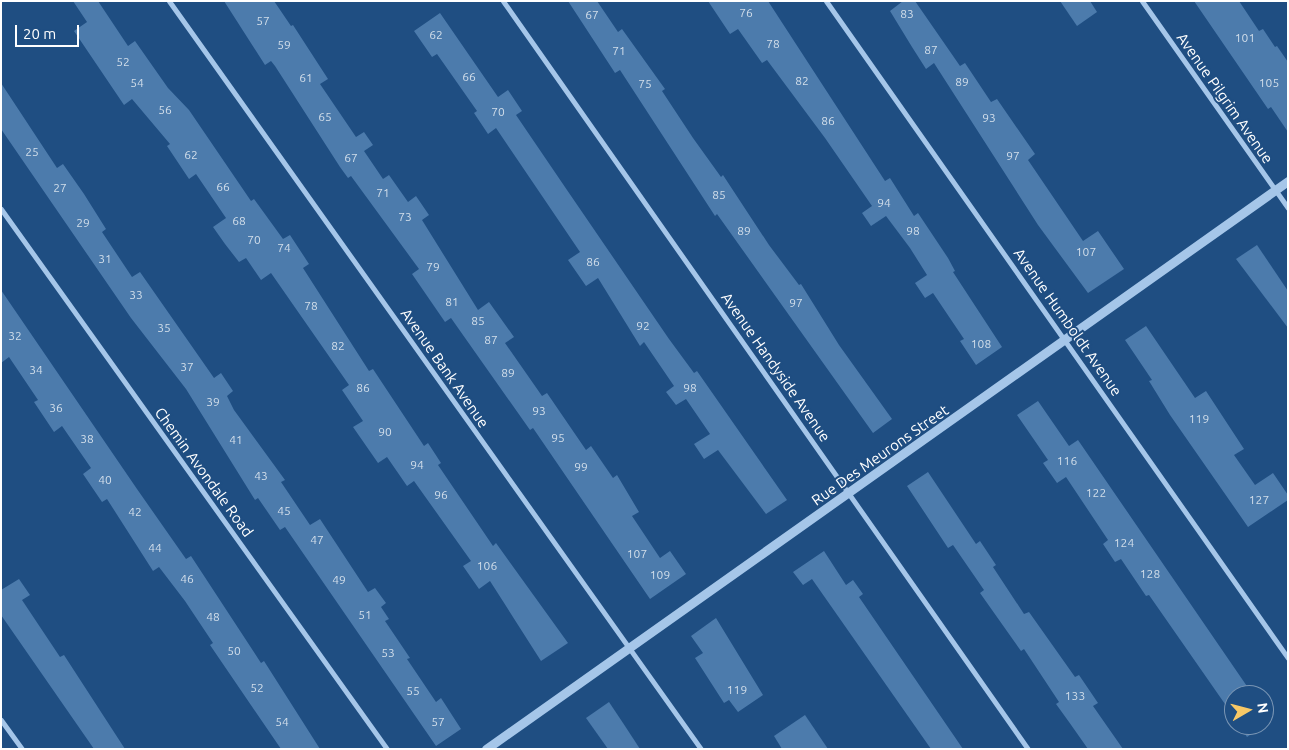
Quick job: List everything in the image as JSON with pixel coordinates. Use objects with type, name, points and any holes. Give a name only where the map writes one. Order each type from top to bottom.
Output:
[{"type":"street","name":"Avenue Bank Avenue","points":[[169,1],[701,749]]},
{"type":"street","name":"Avenue Handyside Avenue","points":[[503,1],[1028,749]]},
{"type":"street","name":"Avenue Humboldt Avenue","points":[[826,1],[1288,658]]},
{"type":"street","name":"Avenue Pilgrim Avenue","points":[[1142,1],[1288,208]]},
{"type":"street","name":"Rue Des Meurons Street","points":[[486,749],[630,650],[849,492],[1066,341],[1288,181]]},
{"type":"street","name":"Chemin Avondale Road","points":[[1,209],[386,749]]},
{"type":"street","points":[[1,720],[22,749]]},
{"type":"building","points":[[73,1],[98,1],[128,46],[135,41],[168,88],[189,110],[251,201],[254,199],[283,239],[290,235],[309,264],[303,268],[369,371],[373,369],[424,446],[428,443],[441,463],[438,465],[493,546],[496,543],[568,643],[541,661],[490,581],[479,589],[463,566],[471,561],[414,481],[407,486],[387,457],[378,463],[353,427],[363,421],[342,390],[349,385],[271,273],[261,280],[246,258],[239,262],[225,244],[213,227],[226,218],[196,174],[189,179],[167,146],[170,144],[132,99],[124,105],[74,31],[87,22]]},
{"type":"building","points":[[224,1],[274,1],[291,26],[293,25],[328,79],[320,84],[356,137],[364,132],[373,145],[364,151],[383,179],[389,175],[408,202],[416,196],[429,215],[422,220],[478,310],[489,302],[514,337],[505,343],[542,396],[547,393],[586,450],[591,446],[613,478],[617,475],[639,512],[632,516],[660,558],[670,551],[686,574],[650,599],[533,428],[530,430],[451,318],[445,322],[412,274],[419,269],[351,176],[348,178],[340,167],[275,66],[271,61],[265,65]]},
{"type":"building","points":[[568,1],[597,1],[618,32],[622,29],[665,89],[662,91],[693,138],[721,177],[723,175],[769,245],[799,285],[801,284],[839,345],[892,419],[873,433],[717,214],[715,216],[620,70],[615,73]]},
{"type":"building","points":[[708,1],[768,1],[885,181],[890,178],[914,216],[918,213],[948,258],[955,271],[953,272],[1002,347],[976,365],[960,341],[964,339],[933,293],[925,298],[915,283],[927,275],[910,248],[886,216],[871,226],[862,213],[872,206],[825,138],[767,60],[762,63],[738,29],[730,34]]},
{"type":"building","points":[[903,1],[915,1],[960,66],[965,63],[991,102],[997,99],[1035,154],[1028,160],[1083,241],[1098,231],[1124,269],[1088,293],[1038,225],[934,63],[926,69],[912,47],[890,11]]},
{"type":"building","points":[[1060,1],[1090,1],[1097,12],[1077,26]]},
{"type":"building","points":[[1194,1],[1239,1],[1259,31],[1263,29],[1275,47],[1277,46],[1288,62],[1288,132],[1271,107],[1268,109]]},
{"type":"building","points":[[440,13],[498,97],[508,90],[522,111],[516,115],[567,190],[669,339],[694,373],[697,371],[787,500],[766,514],[718,450],[704,459],[694,444],[710,434],[686,399],[676,405],[666,392],[674,386],[644,342],[640,346],[598,278],[586,286],[568,260],[580,252],[496,128],[488,134],[474,113],[477,111],[437,54],[432,57],[414,31]]},
{"type":"building","points":[[1,83],[57,168],[63,164],[84,194],[106,229],[102,232],[132,277],[140,272],[214,378],[221,373],[233,391],[227,396],[234,410],[285,480],[281,482],[310,525],[320,519],[368,592],[375,588],[386,603],[381,607],[389,619],[385,621],[410,658],[407,659],[436,702],[441,698],[461,729],[436,746],[285,527],[280,530],[258,498],[255,500],[186,389],[131,318],[1,129]]},
{"type":"building","points":[[1257,245],[1288,291],[1288,328],[1236,259]]},
{"type":"building","points":[[1,290],[186,559],[191,556],[261,663],[264,661],[320,749],[281,749],[210,645],[213,643],[185,601],[159,567],[153,571],[107,499],[102,502],[83,474],[91,468],[62,426],[54,432],[34,402],[38,400],[9,357],[1,363]]},
{"type":"building","points":[[1146,326],[1195,398],[1206,391],[1244,449],[1234,455],[1255,485],[1273,473],[1288,495],[1288,500],[1248,527],[1170,415],[1149,381],[1152,380],[1125,340]]},
{"type":"building","points":[[1038,401],[1069,446],[1078,440],[1246,685],[1224,685],[1224,703],[1149,595],[1146,596],[1121,559],[1115,562],[1103,544],[1108,540],[1066,477],[1057,483],[1043,463],[1048,460],[1017,415]]},
{"type":"building","points":[[928,472],[976,544],[980,541],[996,565],[993,567],[1024,614],[1029,612],[1075,677],[1079,675],[1098,703],[1093,706],[1123,749],[1088,749],[1056,704],[1059,702],[1024,649],[1021,651],[980,593],[984,590],[953,545],[948,548],[907,486]]},
{"type":"building","points":[[824,551],[846,585],[853,580],[863,594],[859,597],[963,749],[931,749],[812,579],[803,585],[793,572]]},
{"type":"building","points":[[19,579],[30,595],[22,600],[60,657],[64,655],[125,749],[94,749],[1,615],[1,590]]},
{"type":"building","points":[[716,618],[763,695],[738,712],[729,700],[724,703],[695,658],[703,653],[691,636]]},
{"type":"building","points":[[609,702],[640,749],[608,749],[586,718]]},
{"type":"building","points":[[805,715],[828,749],[782,749],[774,736]]}]
